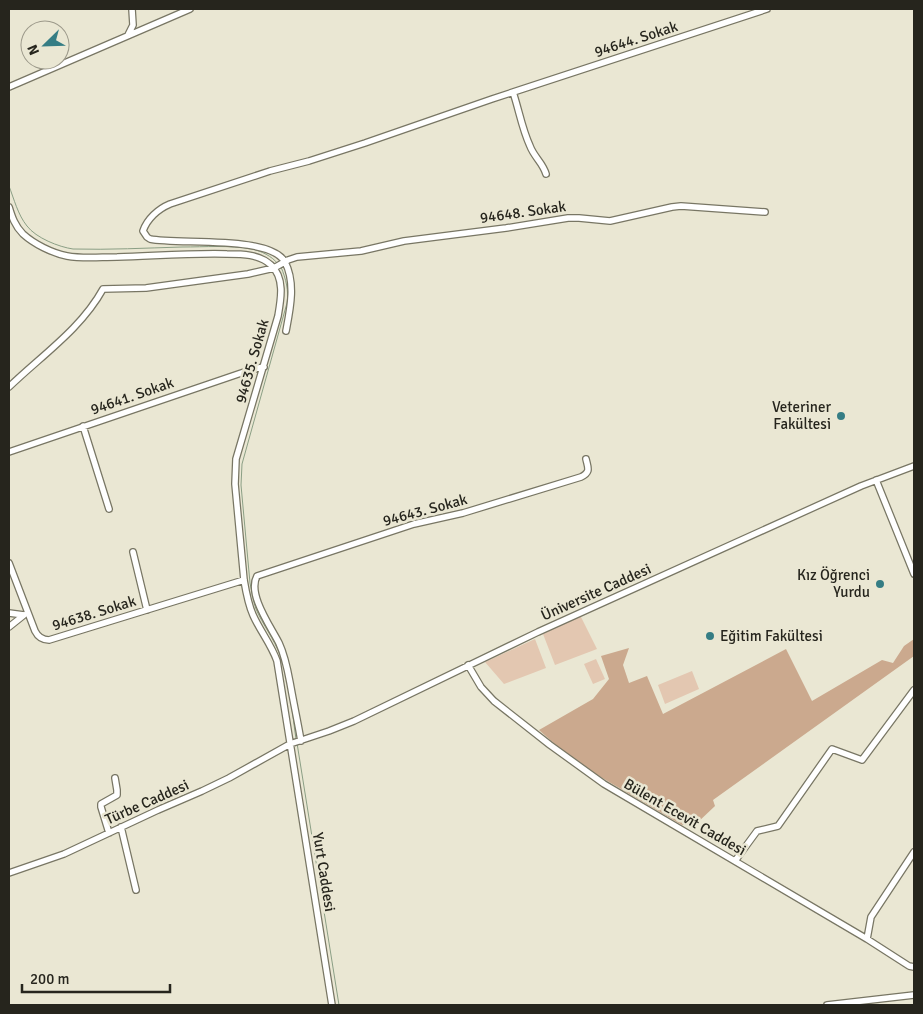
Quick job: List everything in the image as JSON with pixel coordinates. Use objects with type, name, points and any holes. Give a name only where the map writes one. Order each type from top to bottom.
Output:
[{"type":"street","points":[[128,35],[133,25],[132,9]]},
{"type":"street","points":[[9,87],[190,9]]},
{"type":"street","name":"94644. Sokak","points":[[285,262],[278,255],[262,248],[225,243],[156,240],[147,238],[143,231],[150,219],[163,207],[170,204],[270,171],[365,143],[513,92],[767,9]]},
{"type":"street","points":[[513,92],[525,136],[531,150],[542,164],[546,174]]},
{"type":"street","name":"94648. Sokak","points":[[9,387],[81,320],[103,289],[146,288],[248,274],[274,268],[296,257],[361,250],[404,241],[568,218],[610,221],[672,207],[692,206],[765,212]]},
{"type":"street","points":[[9,207],[12,223],[28,238],[65,255],[87,258],[180,254],[245,255],[261,258],[270,263],[274,268]]},
{"type":"street","points":[[285,262],[290,278],[291,293],[291,305],[286,331]]},
{"type":"street","name":"94635. Sokak","points":[[274,268],[280,282],[281,302],[264,367],[240,445],[235,467],[235,484],[246,596],[277,661],[290,744]]},
{"type":"street","name":"94641. Sokak","points":[[9,452],[253,369],[264,367]]},
{"type":"street","points":[[84,426],[109,509]]},
{"type":"street","name":"94643. Sokak","points":[[301,741],[285,655],[261,608],[256,592],[255,578],[264,573],[291,566],[394,530],[427,520],[463,513],[581,477],[587,474],[588,471],[586,459]]},
{"type":"street","name":"Üniversite Caddesi","points":[[290,744],[354,721],[538,632],[876,480],[914,466]]},
{"type":"street","points":[[876,480],[914,574]]},
{"type":"street","name":"94638. Sokak","points":[[133,552],[147,610]]},
{"type":"street","name":"94638. Sokak","points":[[9,564],[26,614],[37,635],[48,640],[244,580]]},
{"type":"street","points":[[9,613],[26,614]]},
{"type":"street","points":[[9,628],[26,614]]},
{"type":"street","name":"Bülent Ecevit Caddesi","points":[[468,665],[480,687],[494,701],[572,762],[619,794],[867,939],[912,967],[914,974]]},
{"type":"street","points":[[735,861],[757,831],[778,826],[832,750],[862,760],[914,690]]},
{"type":"street","name":"Türbe Caddesi","points":[[9,873],[64,854],[213,786],[290,744]]},
{"type":"street","name":"Yurt Caddesi","points":[[290,744],[332,1005]]},
{"type":"street","points":[[110,833],[100,807],[101,804],[117,795],[116,778]]},
{"type":"street","points":[[121,827],[136,890]]},
{"type":"street","points":[[867,939],[871,917],[914,852]]},
{"type":"street","points":[[827,1005],[914,995]]},
{"type":"shaded area","points":[[580,615],[597,649],[555,665],[543,634]]},
{"type":"shaded area","points":[[535,639],[546,668],[504,684],[485,662]]},
{"type":"shaded area","points":[[914,639],[914,656],[713,800],[715,806],[696,824],[682,825],[599,776],[557,746],[539,730],[593,699],[609,679],[601,656],[629,648],[623,665],[629,683],[647,676],[663,714],[786,649],[812,701],[882,660],[893,663],[904,646]]},
{"type":"shaded area","points":[[596,659],[605,679],[593,684],[584,664]]},
{"type":"shaded area","points":[[692,671],[699,689],[665,704],[658,685]]},
{"type":"waterway","points":[[9,186],[19,212],[27,226],[42,238],[61,246],[73,249],[235,247],[259,251],[270,256],[278,264]]},
{"type":"waterway","points":[[281,267],[287,285],[287,303],[242,464],[241,485],[253,600],[278,649],[283,665],[296,739]]},
{"type":"waterway","points":[[297,743],[339,1005]]},
{"type":"place","name":"Veteriner Fakültesi","points":[[841,416]]},
{"type":"place","name":"Kız Öğrenci Yurdu","points":[[880,584]]},
{"type":"place","name":"Eğitim Fakültesi","points":[[710,636]]}]
